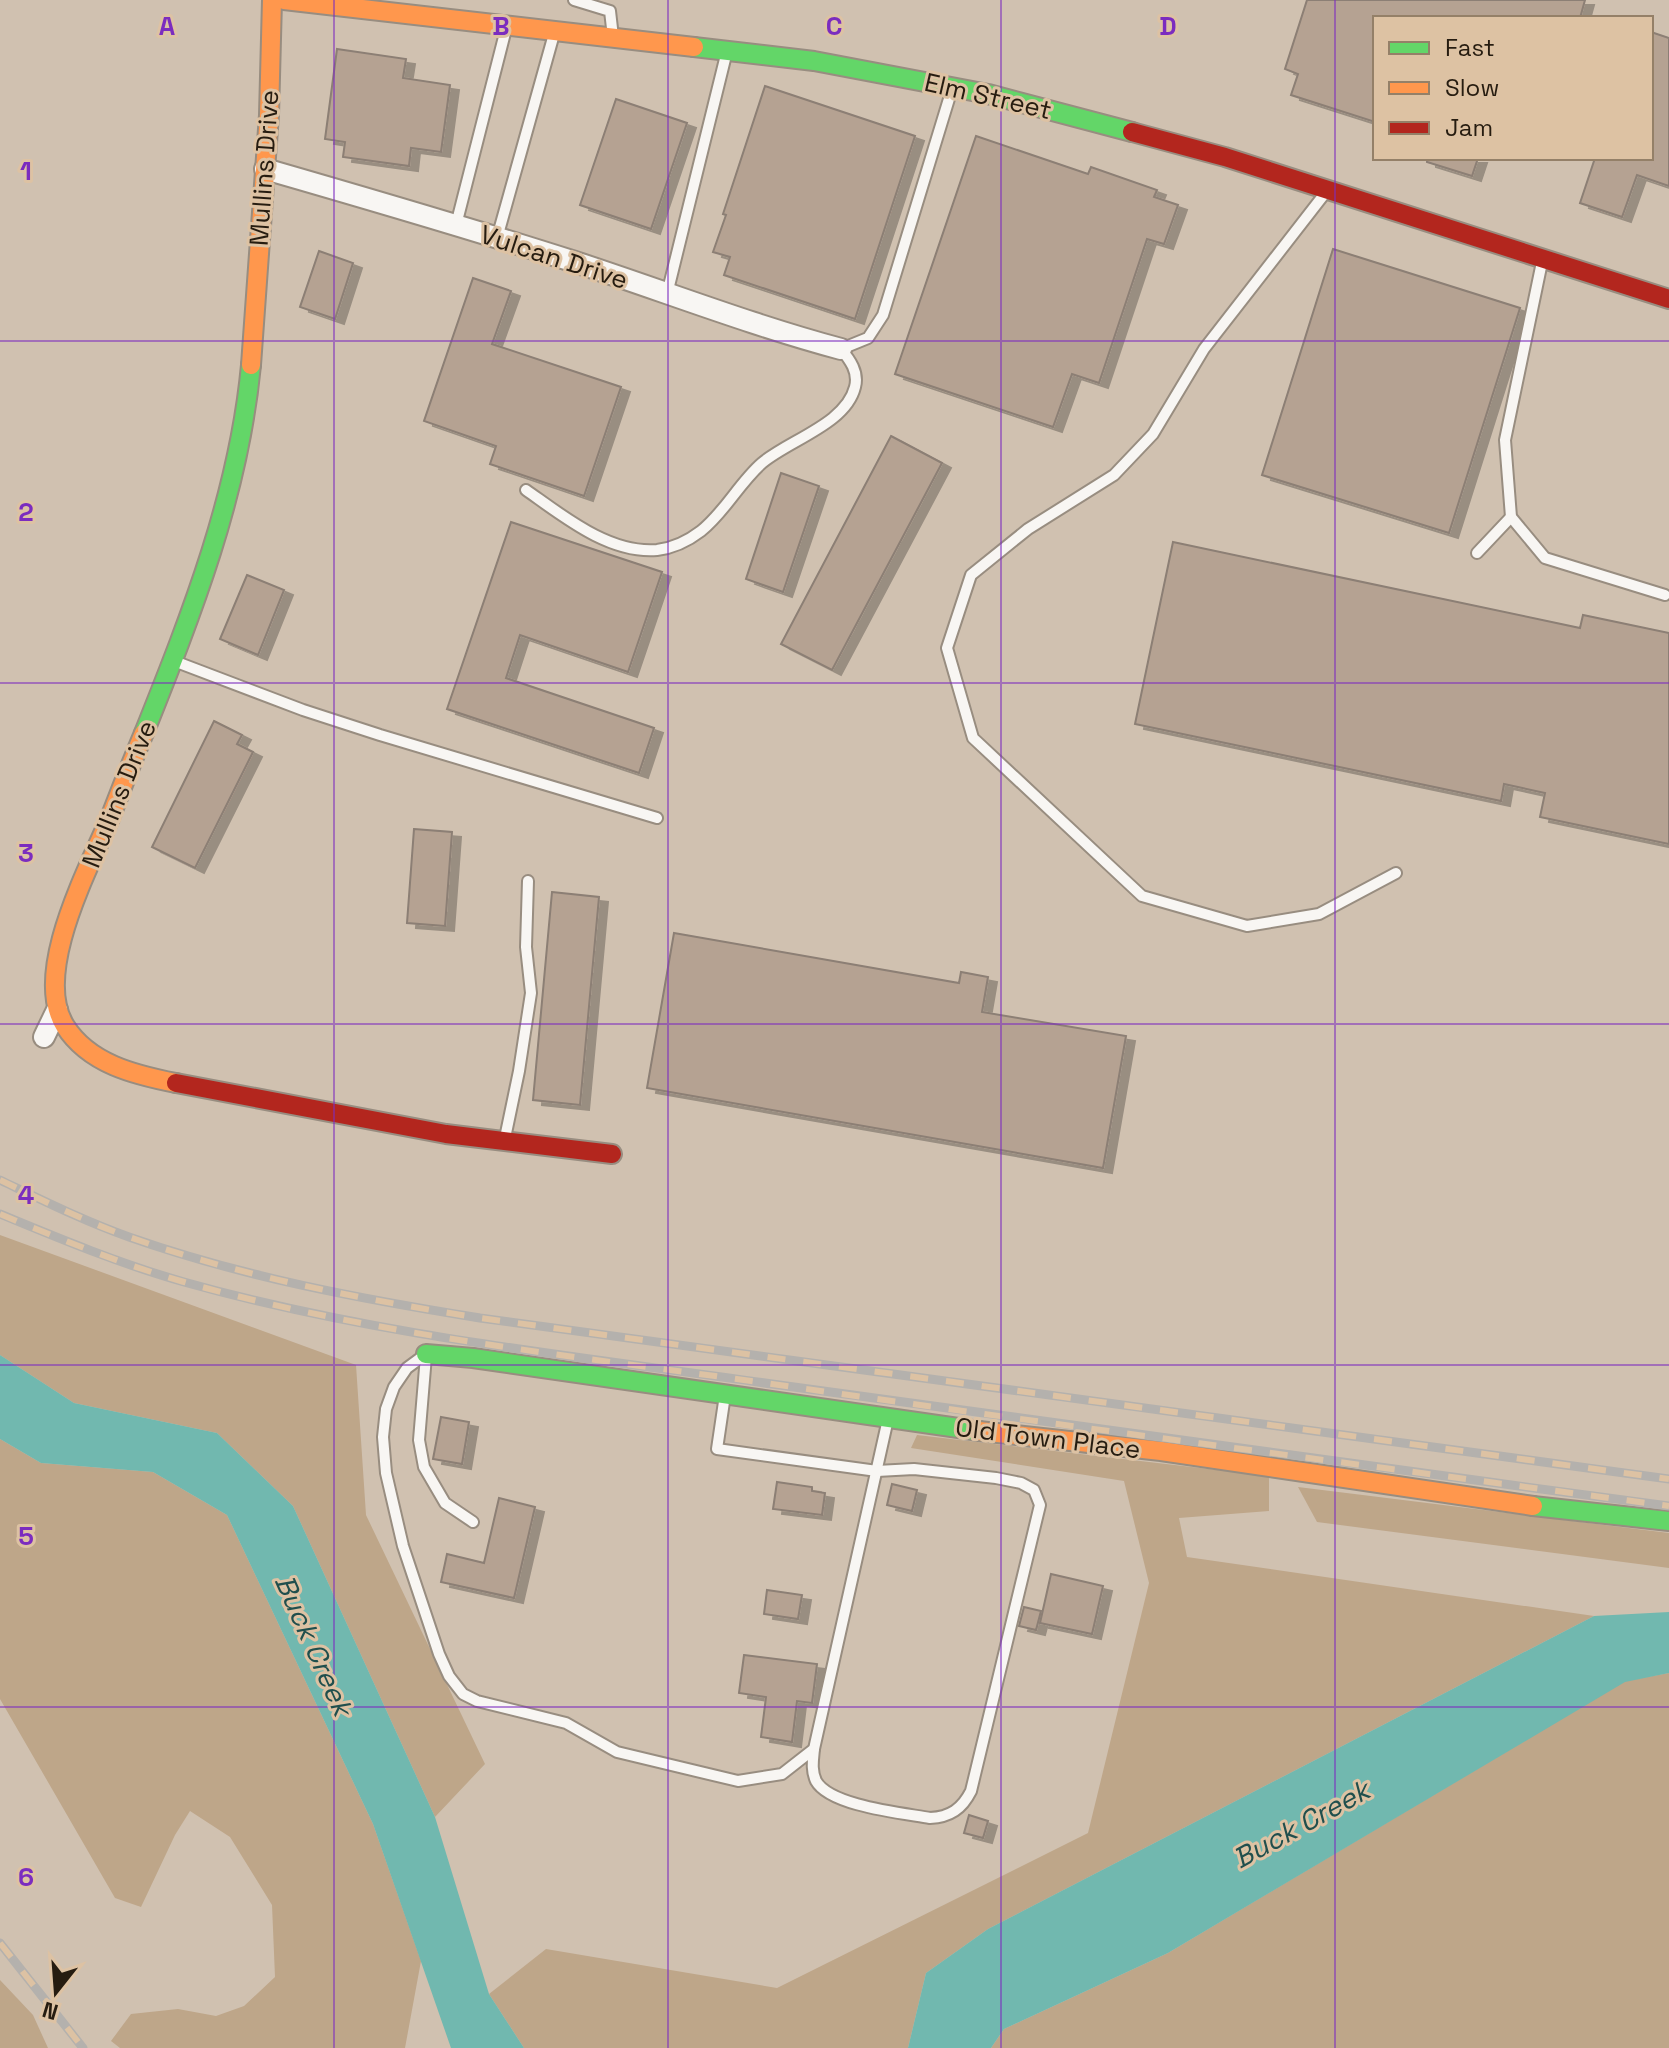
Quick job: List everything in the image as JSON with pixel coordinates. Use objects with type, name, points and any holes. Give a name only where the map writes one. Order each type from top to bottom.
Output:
[{"type":"street","name":"Mullins Drive","points":[[57,1010],[55,982],[62,944],[212,551],[238,454],[252,365],[272,0]]},
{"type":"street","name":"Elm Street","points":[[284,0],[814,61],[952,87],[1142,134],[1669,299]]},
{"type":"street","name":"Vulcan Drive","points":[[265,169],[456,225],[788,335],[841,349]]},
{"type":"street","points":[[44,1037],[57,1010]]},
{"type":"street","points":[[57,1010],[65,1026],[94,1056],[136,1075],[446,1134],[612,1154]]},
{"type":"street","name":"Old Town Place","points":[[426,1354],[473,1358],[1007,1435],[1201,1456],[1567,1511],[1669,1521]]},
{"type":"lane","points":[[574,0],[610,11],[613,39]]},
{"type":"lane","points":[[456,225],[507,27]]},
{"type":"lane","points":[[497,238],[554,32]]},
{"type":"lane","points":[[667,294],[727,51]]},
{"type":"lane","points":[[526,490],[598,537],[629,547],[655,550],[676,547],[715,520],[745,480],[764,462],[834,417],[848,402],[856,387],[856,373],[841,349],[868,338],[883,315],[952,87]]},
{"type":"lane","points":[[1327,190],[1211,339],[1153,434],[1114,475],[1028,529],[971,575],[947,648],[973,738],[1142,896],[1247,926],[1319,914],[1396,873]]},
{"type":"lane","points":[[1543,260],[1505,440],[1511,517],[1545,558],[1665,595]]},
{"type":"lane","points":[[1477,553],[1511,517]]},
{"type":"lane","points":[[172,660],[303,710],[657,818]]},
{"type":"lane","points":[[505,1139],[531,993],[526,947],[528,881]]},
{"type":"lane","points":[[426,1354],[419,1440],[424,1467],[445,1503],[473,1522]]},
{"type":"lane","points":[[426,1354],[407,1368],[394,1387],[386,1409],[383,1437],[386,1473],[403,1546],[439,1654],[449,1676],[463,1694],[477,1701],[566,1723],[617,1752],[738,1781],[782,1774],[814,1749]]},
{"type":"lane","points":[[725,1394],[717,1449],[877,1471],[914,1469],[1021,1483],[1034,1490],[1040,1505],[971,1791],[965,1802],[944,1817],[930,1818],[842,1800],[826,1793],[816,1781],[812,1768],[814,1749],[877,1471],[889,1417]]},
{"type":"shaded area","points":[[0,1235],[356,1365],[366,1515],[485,1764],[435,1817],[293,1506],[217,1433],[74,1403],[0,1355]]},
{"type":"shaded area","points":[[917,1435],[1269,1476],[1269,1511],[1179,1518],[1187,1557],[1594,1616],[988,1929],[926,1973],[908,2048],[524,2048],[489,1994],[546,1949],[777,1988],[1088,1833],[1149,1583],[1124,1481],[911,1448]]},
{"type":"shaded area","points":[[0,1439],[41,1463],[153,1472],[227,1515],[373,1824],[421,1961],[405,2048],[120,2048],[111,2041],[131,2014],[178,2009],[216,2016],[244,2006],[275,1977],[272,1905],[230,1837],[190,1811],[175,1835],[141,1907],[115,1898],[0,1699]]},
{"type":"shaded area","points":[[1298,1487],[1669,1533],[1669,1568],[1317,1522]]},
{"type":"shaded area","points":[[1669,1673],[1669,2048],[991,2048],[1004,2029],[1168,1953],[1625,1681]]},
{"type":"shaded area","points":[[0,1980],[33,2015],[48,2048],[0,2048]]},
{"type":"water","name":"Buck Creek","points":[[0,1355],[74,1403],[217,1433],[293,1506],[435,1817],[489,1994],[524,2048],[451,2048],[373,1824],[227,1515],[153,1472],[41,1463],[0,1439]]},
{"type":"water","name":"Buck Creek","points":[[1669,1612],[1669,1673],[1625,1682],[1168,1953],[1004,2029],[991,2048],[908,2048],[926,1973],[988,1929],[1594,1616]]},
{"type":"building","points":[[1307,0],[1585,0],[1581,16],[1373,16],[1373,121],[1291,95],[1298,74],[1285,69]]},
{"type":"building","points":[[1653,33],[1669,38],[1669,186],[1637,175],[1622,217],[1580,203],[1594,160],[1653,160]]},
{"type":"building","points":[[337,49],[406,59],[403,78],[450,85],[441,152],[411,148],[409,166],[343,157],[345,142],[325,139]]},
{"type":"building","points":[[765,86],[915,136],[855,319],[724,275],[730,257],[713,252]]},
{"type":"building","points":[[616,99],[687,123],[651,229],[580,205]]},
{"type":"building","points":[[976,136],[1088,174],[1091,167],[1157,190],[1154,197],[1178,205],[1164,244],[1147,239],[1099,383],[1072,374],[1053,427],[895,374]]},
{"type":"building","points":[[1427,160],[1477,160],[1472,176]]},
{"type":"building","points":[[1333,249],[1520,308],[1449,533],[1262,475]]},
{"type":"building","points":[[319,251],[353,263],[335,319],[300,307]]},
{"type":"building","points":[[473,278],[511,291],[492,344],[621,387],[584,496],[490,464],[496,446],[424,421]]},
{"type":"building","points":[[891,436],[942,463],[832,670],[781,644]]},
{"type":"building","points":[[781,473],[819,486],[783,592],[746,579]]},
{"type":"building","points":[[511,522],[662,572],[628,672],[520,635],[506,678],[654,728],[639,773],[447,709]]},
{"type":"building","points":[[1173,542],[1580,628],[1583,615],[1669,633],[1669,844],[1540,817],[1545,793],[1504,784],[1501,801],[1135,724]]},
{"type":"building","points":[[247,575],[284,590],[258,655],[220,639]]},
{"type":"building","points":[[214,721],[242,735],[237,744],[253,752],[195,868],[152,847]]},
{"type":"building","points":[[414,829],[452,832],[445,926],[407,923]]},
{"type":"building","points":[[552,892],[599,897],[580,1105],[533,1100]]},
{"type":"building","points":[[674,933],[959,983],[961,972],[988,977],[982,1012],[1126,1036],[1103,1168],[647,1088]]},
{"type":"building","points":[[441,1417],[469,1422],[462,1464],[433,1459]]},
{"type":"building","points":[[777,1482],[812,1487],[812,1491],[825,1493],[822,1515],[773,1509]]},
{"type":"building","points":[[892,1484],[917,1490],[912,1511],[887,1505]]},
{"type":"building","points":[[499,1498],[535,1507],[514,1598],[441,1582],[447,1554],[484,1563]]},
{"type":"building","points":[[1051,1574],[1103,1586],[1092,1634],[1040,1623]]},
{"type":"building","points":[[767,1590],[802,1595],[798,1619],[764,1614]]},
{"type":"building","points":[[1024,1607],[1041,1611],[1036,1630],[1019,1626]]},
{"type":"building","points":[[744,1655],[817,1664],[812,1703],[797,1701],[792,1742],[761,1737],[766,1697],[739,1693]]},
{"type":"building","points":[[969,1815],[988,1821],[983,1838],[964,1833]]},
{"type":"railway","points":[[0,1180],[96,1224],[172,1251],[259,1275],[391,1303],[480,1318],[1669,1479]]},
{"type":"railway","points":[[0,1214],[68,1242],[184,1282],[256,1301],[403,1331],[996,1416],[1669,1506]]},
{"type":"railway","points":[[0,1943],[83,2048]]},
{"type":"traffic: fast","points":[[694,47],[814,61],[988,94],[1132,132]]},
{"type":"traffic: fast","points":[[144,733],[196,598],[225,506],[245,413],[251,365]]},
{"type":"traffic: fast","points":[[426,1354],[473,1358],[979,1431]]},
{"type":"traffic: fast","points":[[1533,1506],[1669,1521]]},
{"type":"traffic: slow","points":[[251,365],[269,115],[272,0]]},
{"type":"traffic: slow","points":[[284,0],[694,47]]},
{"type":"traffic: slow","points":[[144,733],[67,922],[55,978],[57,1004],[65,1026],[75,1039],[100,1059],[129,1071],[176,1083]]},
{"type":"traffic: slow","points":[[979,1431],[1161,1451],[1533,1506]]},
{"type":"traffic: jam","points":[[1132,132],[1225,157],[1669,299]]},
{"type":"traffic: jam","points":[[176,1083],[446,1134],[612,1154]]}]
